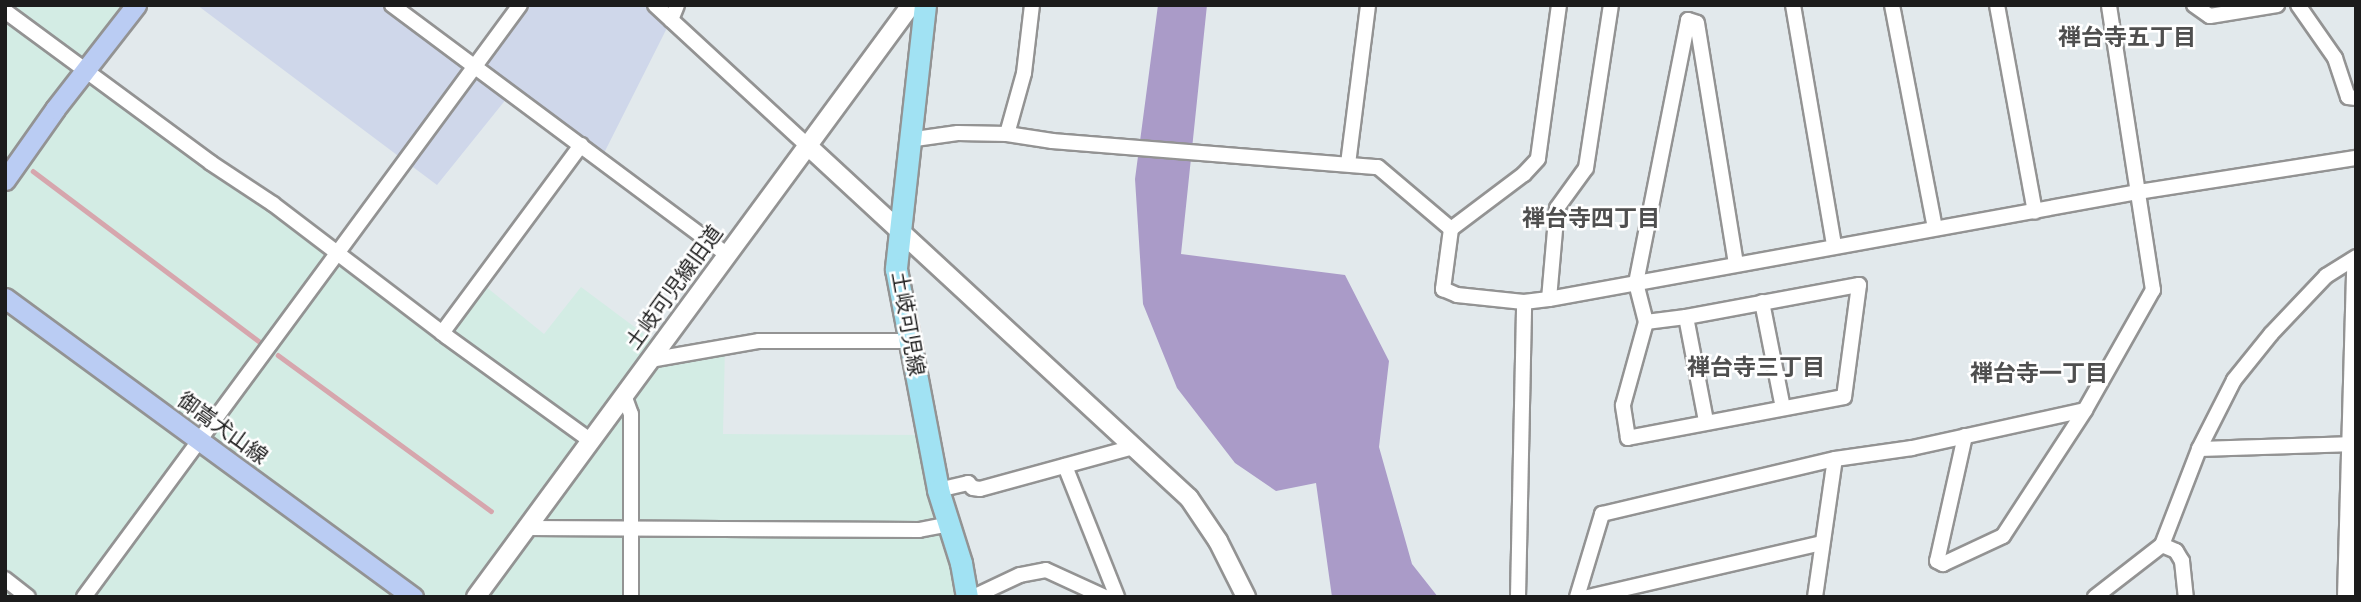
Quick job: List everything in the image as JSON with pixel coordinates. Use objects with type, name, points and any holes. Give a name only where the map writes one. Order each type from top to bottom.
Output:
[{"type":"main road","points":[[5,180],[136,5]]},
{"type":"main road","name":"土岐可児線","points":[[925,5],[908,140],[896,269],[938,489],[967,597]]},
{"type":"main road","name":"御嵩犬山線","points":[[5,298],[413,597]]},
{"type":"street","points":[[392,5],[728,255]]},
{"type":"street","points":[[84,597],[335,252],[520,5]]},
{"type":"street","points":[[655,5],[1189,498],[1218,541],[1246,597]]},
{"type":"street","points":[[671,20],[677,5]]},
{"type":"street","name":"土岐可児線旧道","points":[[475,597],[911,5]]},
{"type":"street","points":[[1007,134],[1024,73],[1032,5]]},
{"type":"street","points":[[1348,164],[1368,5]]},
{"type":"street","points":[[1559,5],[1538,159],[1524,174],[1451,229],[1443,289],[1457,295],[1524,302],[1549,299],[2138,192],[2356,158]]},
{"type":"street","points":[[1549,299],[1558,208],[1586,168],[1611,5]]},
{"type":"street","points":[[1646,322],[1859,285],[1844,397],[1706,421],[1628,438],[1623,405],[1646,322],[1636,283],[1692,5]]},
{"type":"street","points":[[1793,5],[1834,246]]},
{"type":"street","points":[[1892,5],[1935,228]]},
{"type":"street","points":[[1997,5],[2035,212]]},
{"type":"street","points":[[1965,436],[1937,561],[1943,564],[2003,536],[2085,410],[2153,290],[2109,5]]},
{"type":"street","points":[[2194,5],[2210,16],[2277,5]]},
{"type":"street","points":[[2298,5],[2335,58],[2347,97],[2356,99]]},
{"type":"street","points":[[5,10],[335,252],[442,334],[591,440]]},
{"type":"street","points":[[1688,20],[1697,23],[1736,263]]},
{"type":"street","points":[[908,140],[958,133],[1007,134],[1052,141],[1378,167],[1451,229]]},
{"type":"street","points":[[442,334],[581,145]]},
{"type":"street","points":[[2095,597],[2162,545],[2199,449],[2234,380],[2271,334],[2326,276],[2356,257]]},
{"type":"street","points":[[2347,597],[2356,270]]},
{"type":"street","points":[[1518,597],[1524,302]]},
{"type":"street","points":[[1762,302],[1783,408]]},
{"type":"street","points":[[1686,317],[1706,421]]},
{"type":"street","points":[[650,360],[759,341],[909,341]]},
{"type":"street","points":[[624,395],[631,414],[631,597]]},
{"type":"street","points":[[1577,597],[1602,514],[1835,459],[1912,448],[2085,410]]},
{"type":"street","points":[[2199,449],[2353,444]]},
{"type":"street","points":[[938,489],[968,483],[973,488],[981,489],[1134,447]]},
{"type":"street","points":[[1815,597],[1835,459]]},
{"type":"street","points":[[1066,466],[1113,596]]},
{"type":"street","points":[[527,528],[919,530],[948,524]]},
{"type":"street","points":[[1588,597],[1822,542]]},
{"type":"street","points":[[2162,545],[2176,551],[2182,561],[2186,597]]},
{"type":"street","points":[[973,597],[1020,575],[1046,570],[1113,596]]},
{"type":"street","points":[[5,579],[28,597]]},
{"type":"shaded area","points":[[15,5],[134,5],[85,69],[445,336],[485,286],[544,334],[581,287],[660,346],[651,359],[725,347],[723,434],[928,435],[967,597],[5,597],[5,18]]},
{"type":"shaded area","points":[[197,5],[380,5],[471,73],[520,5],[655,5],[671,20],[598,165],[507,98],[437,185]]},
{"type":"shaded area","points":[[1158,5],[1207,5],[1181,254],[1345,275],[1389,361],[1379,447],[1412,564],[1438,597],[1332,597],[1316,483],[1276,491],[1235,463],[1177,388],[1143,304],[1135,179]]},
{"type":"waterway","points":[[33,171],[259,341]]},
{"type":"waterway","points":[[278,355],[491,511]]},
{"type":"district","name":"禅台寺五丁目","points":[[2127,38]]},
{"type":"district","name":"禅台寺四丁目","points":[[1591,219]]},
{"type":"district","name":"禅台寺三丁目","points":[[1756,368]]},
{"type":"district","name":"禅台寺一丁目","points":[[2039,374]]}]
